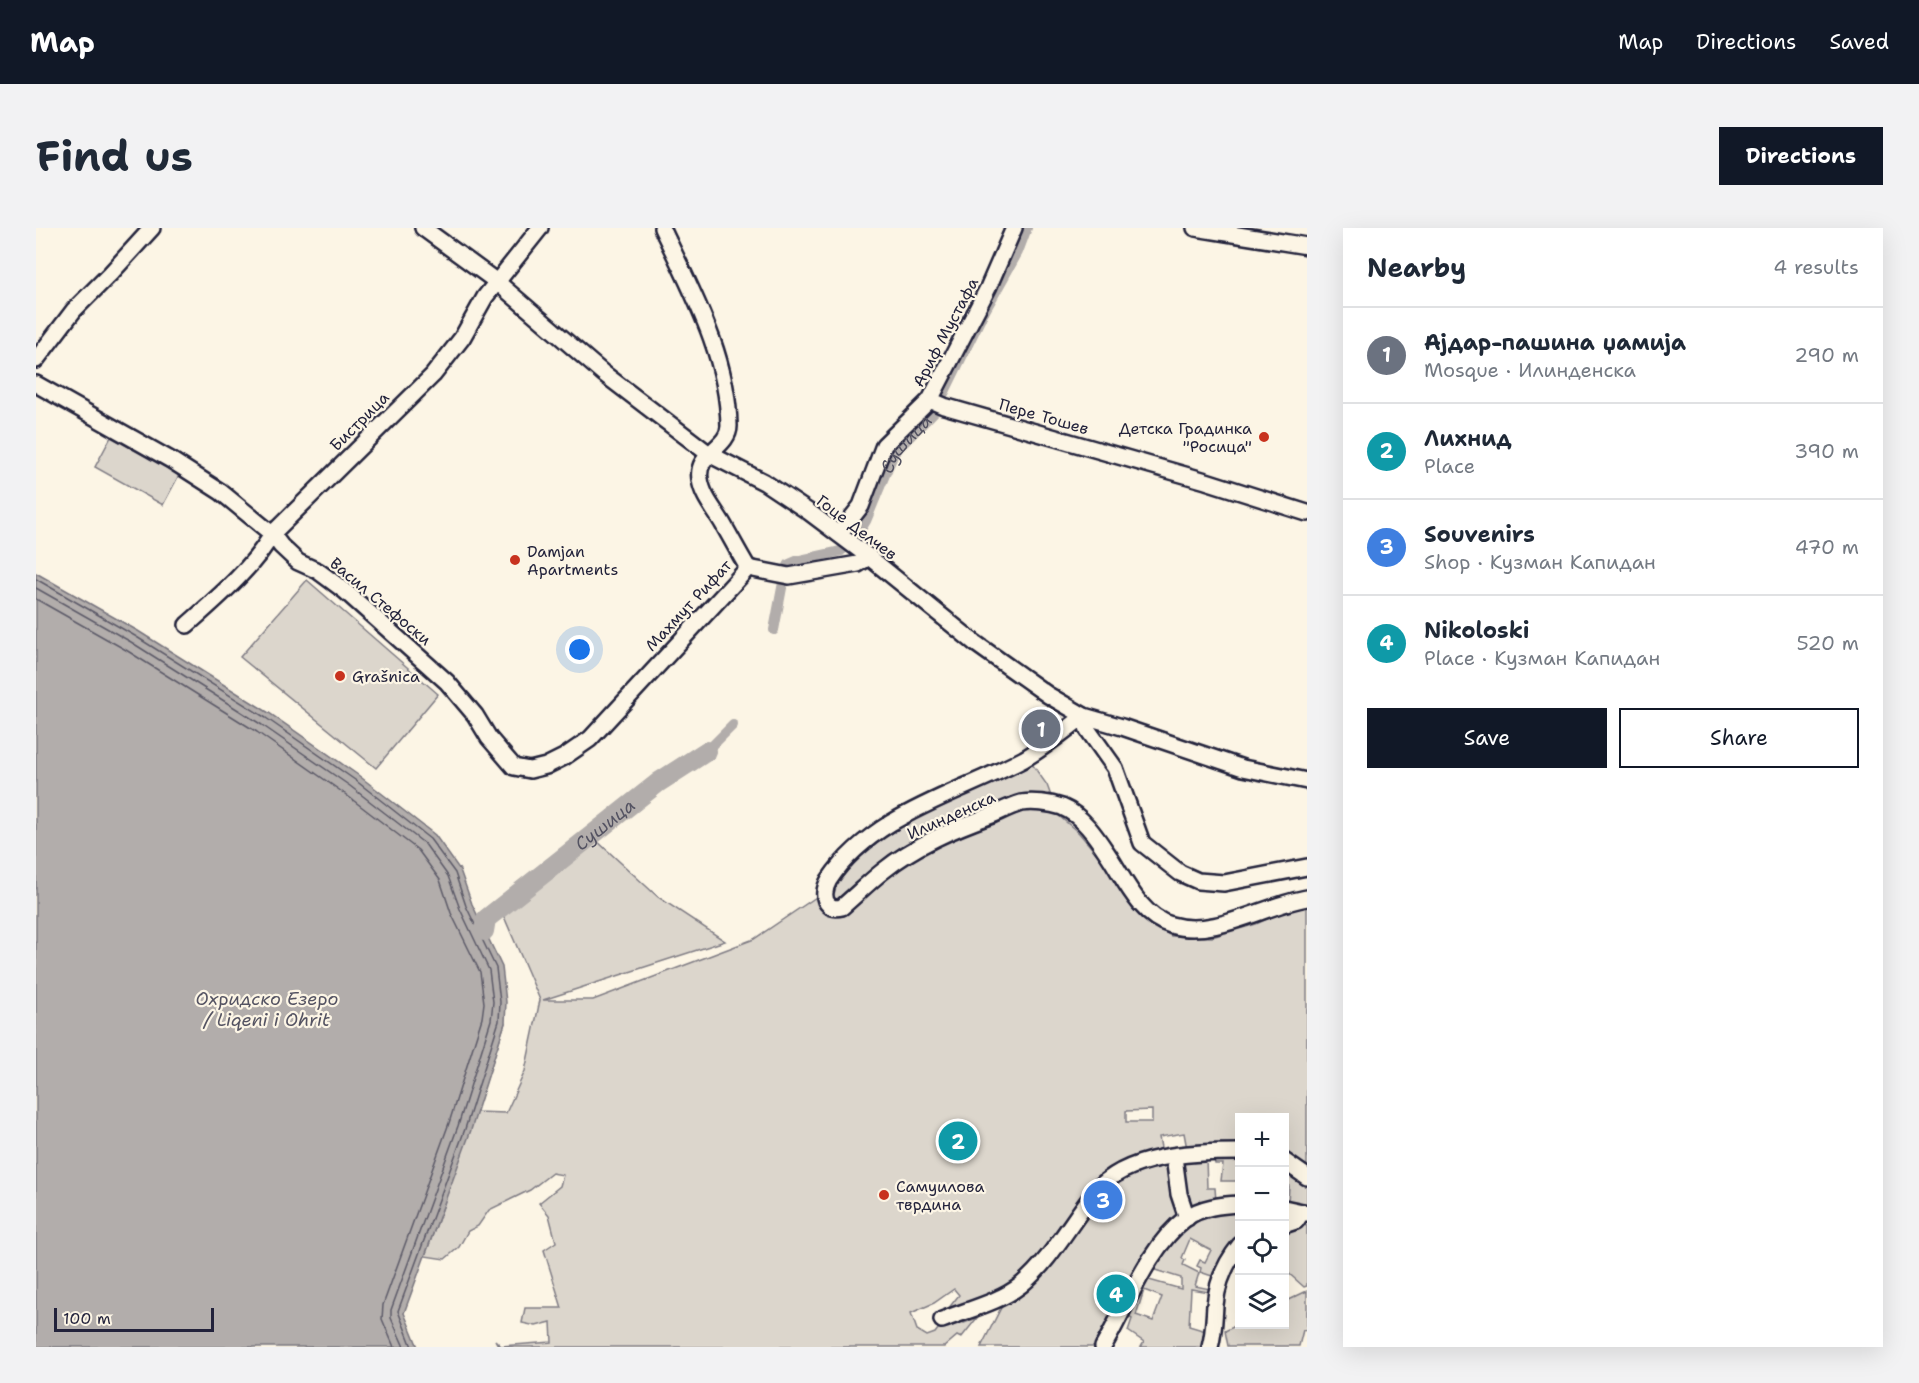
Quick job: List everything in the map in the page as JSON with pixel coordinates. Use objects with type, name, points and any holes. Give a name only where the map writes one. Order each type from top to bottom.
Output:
[{"type":"street","points":[[36,360],[74,310],[152,228]]},
{"type":"street","name":"Гоце Делчев","points":[[423,228],[497,282],[603,373],[709,454],[764,482],[839,534],[975,644],[1039,689],[1084,716],[1243,768],[1307,781]]},
{"type":"street","name":"Бистрица","points":[[187,625],[265,548],[272,534],[433,375],[462,338],[484,297],[540,228]]},
{"type":"street","points":[[662,228],[713,342],[721,366],[729,429],[720,446],[709,454]]},
{"type":"street","name":"Ариф Мустафа","points":[[839,534],[861,506],[884,445],[936,402],[1014,228]]},
{"type":"street","points":[[1195,228],[1307,246]]},
{"type":"street","name":"Васил Стефоски","points":[[36,384],[171,460],[221,492],[272,534],[298,562],[318,571],[345,591],[447,682],[514,767],[530,770],[564,757]]},
{"type":"street","name":"Пере Тошев","points":[[936,402],[1307,513]]},
{"type":"street","name":"Махмут Рифат","points":[[564,757],[590,739],[748,568],[705,496],[699,471],[709,454]]},
{"type":"street","points":[[748,568],[784,576],[858,564],[868,557]]},
{"type":"street","points":[[1084,716],[1088,730],[1114,768],[1142,843],[1180,873],[1198,881],[1224,882],[1307,867]]},
{"type":"street","name":"Илинденска","points":[[1084,716],[1027,757],[931,801],[873,836],[850,857],[827,884],[825,899],[829,905],[835,908],[842,907],[883,871],[919,846],[975,820],[1023,803],[1042,802],[1063,807],[1079,819],[1097,838],[1142,905],[1161,922],[1172,926],[1209,926],[1244,918],[1307,898]]},
{"type":"street","points":[[942,1320],[993,1300],[1020,1286],[1061,1239],[1094,1194],[1114,1174],[1142,1162],[1235,1152]]},
{"type":"street","points":[[1174,1157],[1179,1194],[1187,1218]]},
{"type":"street","points":[[1289,1164],[1307,1177]]},
{"type":"street","points":[[1103,1347],[1155,1253],[1187,1218],[1213,1207],[1235,1204]]},
{"type":"street","points":[[1289,1209],[1305,1212]]},
{"type":"street","points":[[1289,1223],[1296,1221],[1305,1212]]},
{"type":"street","points":[[1210,1347],[1214,1331],[1218,1287],[1235,1251]]},
{"type":"shaded area","points":[[111,437],[179,475],[163,505],[95,467]]},
{"type":"shaded area","name":"Grašnica","points":[[307,580],[438,694],[376,768],[240,657]]},
{"type":"shaded area","points":[[1027,757],[1047,785],[1058,815],[1079,833],[1119,880],[1144,919],[1171,936],[1212,937],[1256,924],[1296,906],[1307,905],[1307,1171],[1289,1159],[1289,1113],[1235,1113],[1235,1147],[1133,1160],[1036,1264],[999,1292],[944,1314],[959,1295],[954,1289],[934,1303],[911,1313],[917,1330],[927,1336],[935,1333],[941,1325],[961,1317],[964,1323],[977,1318],[961,1338],[957,1336],[944,1347],[499,1347],[495,1340],[501,1346],[552,1342],[551,1322],[536,1326],[522,1323],[525,1308],[562,1308],[544,1250],[556,1242],[549,1215],[539,1203],[560,1186],[563,1175],[552,1173],[530,1190],[489,1210],[478,1226],[468,1231],[459,1247],[445,1259],[425,1256],[444,1204],[495,1009],[505,1023],[476,1112],[506,1113],[525,1071],[540,1000],[502,912],[597,841],[658,897],[725,941],[543,1000],[593,1000],[754,939],[825,891],[865,843]],"holes":[[[1152,1110],[1152,1122],[1126,1122],[1126,1111]],[[1184,1133],[1187,1149],[1162,1153],[1159,1137]]]},
{"type":"shaded area","points":[[1235,1157],[1235,1181],[1221,1181],[1223,1164],[1215,1164],[1214,1159]]},
{"type":"shaded area","points":[[1206,1160],[1207,1188],[1215,1188],[1216,1201],[1188,1212],[1178,1163]]},
{"type":"shaded area","points":[[1169,1162],[1184,1216],[1099,1347],[981,1347],[1003,1304],[1115,1179]]},
{"type":"shaded area","points":[[1289,1168],[1307,1180],[1307,1208],[1289,1203]]},
{"type":"shaded area","points":[[1235,1208],[1235,1247],[1218,1278],[1200,1272],[1201,1268],[1197,1266],[1200,1260],[1205,1262],[1211,1250],[1190,1239],[1182,1258],[1185,1260],[1183,1265],[1199,1273],[1195,1286],[1215,1290],[1214,1293],[1191,1289],[1189,1326],[1209,1332],[1207,1347],[1141,1347],[1144,1342],[1128,1331],[1132,1319],[1127,1312],[1148,1271],[1188,1220]],"holes":[[[1152,1269],[1181,1278],[1181,1289],[1149,1280]],[[1144,1290],[1162,1297],[1153,1321],[1136,1315]]]},
{"type":"shaded area","points":[[1301,1224],[1307,1226],[1307,1286],[1304,1287],[1289,1274],[1289,1227]]},
{"type":"shaded area","points":[[1307,1291],[1307,1331],[1303,1330],[1299,1346],[1228,1346],[1225,1331],[1235,1326],[1235,1329],[1289,1329],[1289,1300]]},
{"type":"water","name":"Охридско Езеро / Liqeni i Ohrit","points":[[36,573],[138,631],[269,713],[358,775],[435,835],[460,870],[472,904],[502,967],[506,1002],[505,1023],[471,1130],[404,1313],[418,1347],[36,1347]]},
{"type":"waterway","name":"Сушица","points":[[774,630],[785,572],[789,564],[841,551],[857,536],[866,521],[894,453],[936,410],[981,318],[1018,252],[1027,228]]},
{"type":"waterway","name":"Сушица","points":[[707,751],[733,725]]},
{"type":"waterway","name":"Сушица","points":[[484,931],[486,919],[659,782],[707,751]]},
{"type":"place","name":"Детска Градинка \"Росица\"","points":[[1264,437]]},
{"type":"place","name":"Damjan Apartments","points":[[515,560]]},
{"type":"place","name":"Grašnica","points":[[340,676]]},
{"type":"place","name":"Ајдар-пашина џамија","points":[[1041,729]]},
{"type":"place","name":"Лихнид","points":[[958,1141]]},
{"type":"place","name":"Самуилова тврдина","points":[[884,1195]]},
{"type":"place","name":"Souvenirs","points":[[1103,1200]]},
{"type":"place","name":"Nikoloski","points":[[1116,1294]]}]
